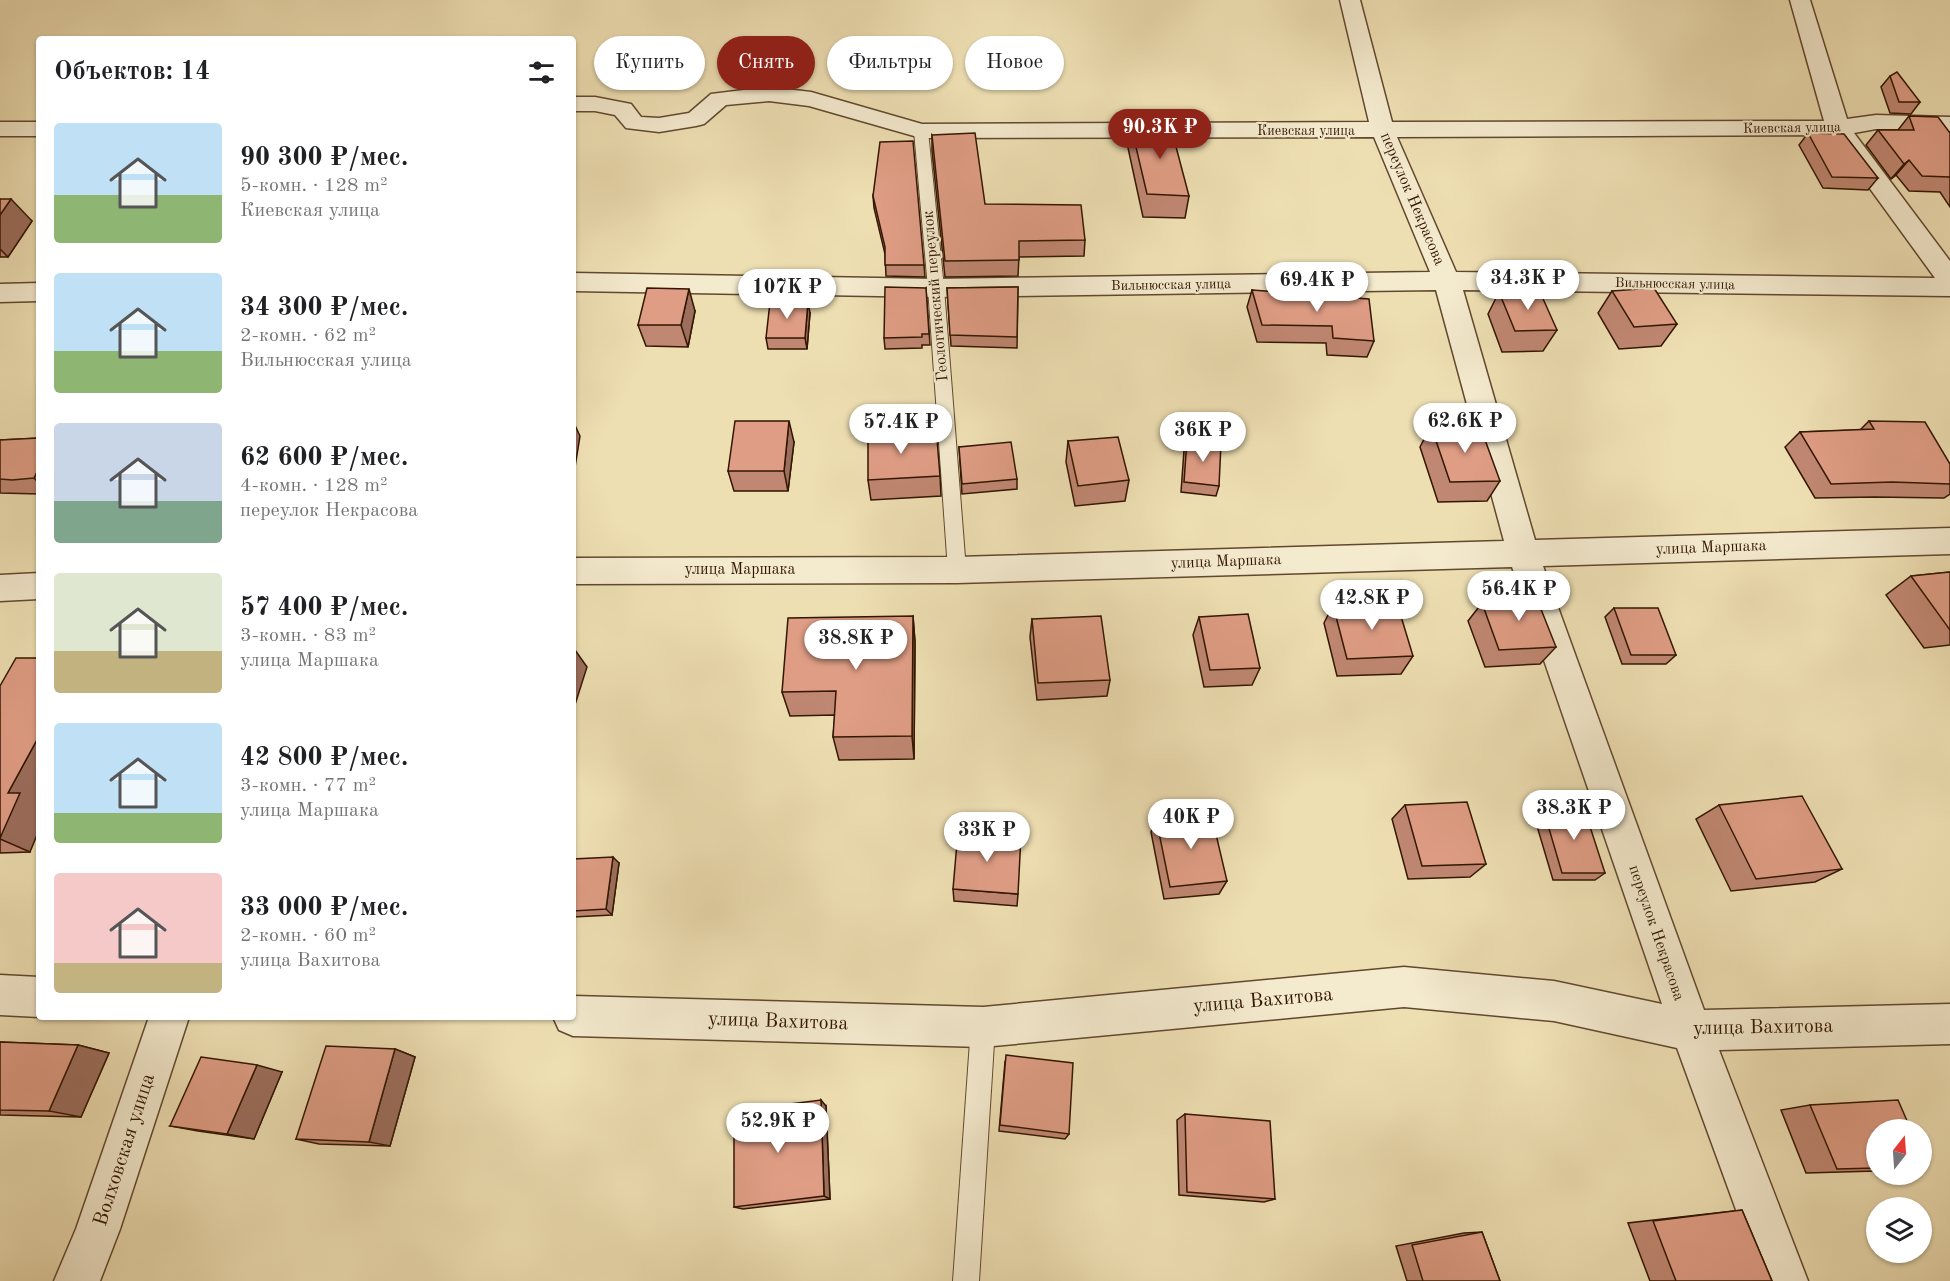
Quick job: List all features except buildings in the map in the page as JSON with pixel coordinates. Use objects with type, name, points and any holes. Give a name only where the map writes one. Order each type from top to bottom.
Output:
[{"type":"street","name":"переулок Некрасова","points":[[1350,0],[1383,131],[1447,281],[1524,554],[1691,1031],[1785,1281]]},
{"type":"street","points":[[1800,0],[1838,128],[1950,280]]},
{"type":"street","name":"Киевская улица","points":[[576,104],[595,104],[623,109],[634,123],[659,125],[696,118],[719,99],[769,94],[811,99],[921,131],[1838,128],[1876,122],[1950,124]]},
{"type":"street","points":[[0,129],[36,129]]},
{"type":"street","name":"Вильнюсская улица","points":[[576,282],[936,288],[1447,281],[1950,287]]},
{"type":"street","points":[[0,293],[36,292]]},
{"type":"street","name":"улица Маршака","points":[[576,571],[957,570],[1950,541]]},
{"type":"street","points":[[0,588],[36,586]]},
{"type":"street","name":"улица Вахитова","points":[[576,1016],[982,1027],[1404,987],[1554,1001],[1691,1031],[1950,1024]]},
{"type":"street","points":[[0,995],[36,997]]},
{"type":"street","name":"Волховская улица","points":[[77,1281],[98,1229],[168,1020]]},
{"type":"lane","name":"Геологический переулок","points":[[921,131],[936,288],[957,570]]},
{"type":"lane","points":[[966,1281],[982,1027]]}]
